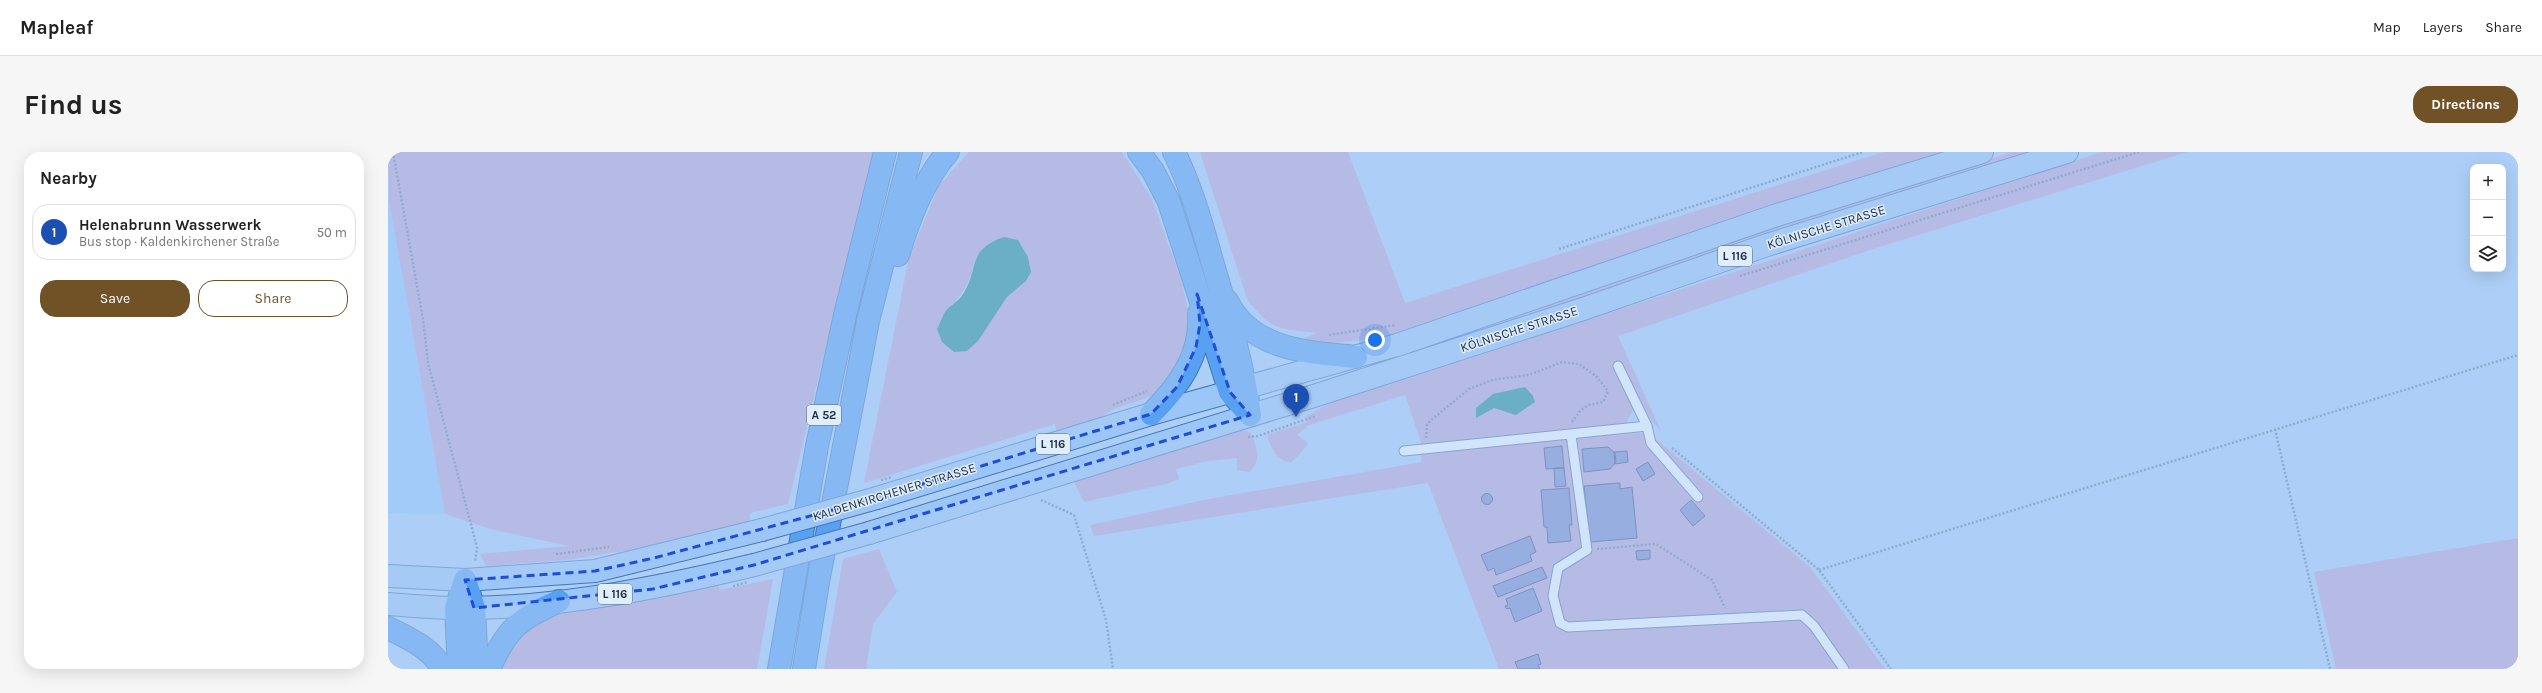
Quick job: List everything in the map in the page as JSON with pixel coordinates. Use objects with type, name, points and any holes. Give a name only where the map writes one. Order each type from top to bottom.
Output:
[{"type":"highway","name":"A 52","points":[[779,669],[792,585],[845,315],[885,152]]},
{"type":"highway","name":"A 52","points":[[804,669],[868,321],[911,152]]},
{"type":"highway","points":[[852,403],[908,223],[926,184],[948,152]]},
{"type":"highway","points":[[1139,152],[1153,171],[1169,202],[1197,294],[1250,416]]},
{"type":"highway","points":[[1174,152],[1200,220],[1221,289],[1228,305],[1253,333],[1265,340],[1297,350],[1356,357]]},
{"type":"highway","points":[[1221,289],[1238,390]]},
{"type":"highway","points":[[1151,414],[1177,387],[1196,347],[1200,324],[1197,294]]},
{"type":"highway","points":[[459,669],[465,608],[465,580]]},
{"type":"highway","points":[[771,669],[792,585]]},
{"type":"highway","points":[[490,669],[508,633],[528,614],[559,601]]},
{"type":"highway","points":[[465,608],[478,669]]},
{"type":"highway","points":[[388,628],[419,644],[438,662],[442,669]]},
{"type":"main road","name":"KÖLNISCHE STRASSE","points":[[1394,346],[1777,215],[1982,152]]},
{"type":"main road","name":"KÖLNISCHE STRASSE","points":[[1250,416],[1383,372],[1583,309],[1767,245],[2067,152]]},
{"type":"main road","name":"KALDENKIRCHENER STRASSE","points":[[388,576],[465,580],[595,571],[762,530],[877,498],[1151,414],[1394,346]]},
{"type":"main road","name":"L 116","points":[[388,604],[465,608],[559,601],[654,589],[754,565],[869,533],[1250,416]]},
{"type":"lane","points":[[1618,366],[1647,426],[1651,443],[1698,498]]},
{"type":"lane","points":[[1404,451],[1425,447],[1571,435],[1647,426]]},
{"type":"lane","points":[[1571,435],[1587,550],[1558,568],[1553,596],[1560,624],[1568,627],[1730,620],[1802,615],[1814,626],[1844,669]]},
{"type":"path","points":[[393,152],[423,318],[428,364],[477,548],[475,561],[483,561]]},
{"type":"path","points":[[1559,249],[1864,152]]},
{"type":"path","points":[[1736,277],[2139,152]]},
{"type":"path","points":[[1324,335],[1358,332],[1403,322]]},
{"type":"path","points":[[1819,570],[2518,355]]},
{"type":"path","points":[[1425,447],[1427,425],[1469,389],[1492,380],[1529,375],[1562,362],[1579,364],[1596,376],[1608,391],[1605,399],[1600,404],[1589,405],[1578,412],[1570,426],[1571,435]]},
{"type":"path","points":[[1106,408],[1150,390]]},
{"type":"path","points":[[1258,436],[1319,415]]},
{"type":"path","points":[[2275,429],[2330,669]]},
{"type":"path","points":[[1671,446],[1819,570],[1891,669]]},
{"type":"path","points":[[892,477],[900,475]]},
{"type":"path","points":[[1037,498],[1074,515],[1106,620],[1113,669]]},
{"type":"path","points":[[1587,550],[1656,544],[1712,580],[1730,620]]},
{"type":"path","points":[[554,554],[612,547]]},
{"type":"highlighted area","points":[[1197,294],[1230,392],[1250,415],[754,565],[653,589],[474,608],[465,580],[595,571],[654,558],[877,498],[1151,414],[1177,387],[1196,347],[1200,324]]},
{"type":"shaded area","points":[[388,152],[873,152],[788,504],[750,513],[750,523],[651,547],[565,560],[486,566],[480,554],[569,546],[494,530],[445,514],[389,201]]},
{"type":"shaded area","points":[[969,152],[1122,152],[1152,199],[1181,279],[1190,319],[1189,346],[1167,391],[1114,409],[1089,424],[1057,433],[1055,424],[864,483],[909,258],[939,185]],"holes":[[[1018,240],[1030,263],[1029,276],[1021,286],[1001,302],[978,338],[967,351],[945,312],[962,293],[971,274],[976,257]]]},
{"type":"shaded area","points":[[1200,152],[1348,152],[1405,303],[1883,152],[1955,152],[1387,337],[1332,343],[1292,343],[1317,333],[1285,329],[1270,323],[1263,318],[1247,299]]},
{"type":"shaded area","points":[[2011,152],[2038,152],[1396,361],[1393,352]]},
{"type":"shaded area","points":[[2102,152],[2187,152],[1870,250],[1618,336],[1661,431],[1651,420],[1621,361],[1613,365],[1634,407],[1625,426],[1422,445],[1405,395],[1309,425],[1297,435],[1308,443],[1301,453],[1291,462],[1281,459],[1275,453],[1267,435],[1307,422],[1305,417],[1337,399],[1400,381]]},
{"type":"shaded area","points":[[388,191],[389,201],[445,514],[388,513]]},
{"type":"shaded area","points":[[1004,237],[1018,240],[1028,257],[1031,272],[1026,281],[1007,297],[978,341],[967,351],[954,352],[942,342],[937,329],[945,312],[961,297],[967,287],[975,262],[983,248],[991,242]]},
{"type":"shaded area","points":[[1525,387],[1533,396],[1535,402],[1516,415],[1494,408],[1476,418],[1476,408],[1493,394]]},
{"type":"shaded area","points":[[1239,429],[1250,432],[1255,443],[1257,457],[1254,467],[1250,472],[1237,470],[1237,458],[1208,461],[1176,469],[1179,479],[1166,484],[1084,502],[1073,480]]},
{"type":"shaded area","points":[[1640,433],[1656,439],[1810,567],[1885,669],[1499,669],[1428,483],[1094,536],[1090,525],[1209,499],[1422,462],[1420,451]]},
{"type":"shaded area","points":[[2518,538],[2518,669],[2336,669],[2314,572]]},
{"type":"shaded area","points":[[879,549],[897,592],[873,624],[866,669],[824,669],[843,559]]},
{"type":"shaded area","points":[[773,579],[757,669],[496,669],[523,628],[559,612],[718,583],[720,590]]},
{"type":"building","points":[[1562,446],[1564,468],[1546,469],[1544,448]]},
{"type":"building","points":[[1608,447],[1615,453],[1616,462],[1610,469],[1584,472],[1582,449]]},
{"type":"building","points":[[1627,451],[1628,462],[1615,464],[1614,452]]},
{"type":"building","points":[[1648,462],[1655,474],[1643,481],[1636,469]]},
{"type":"building","points":[[1554,468],[1564,468],[1566,486],[1555,487]]},
{"type":"building","points":[[1620,483],[1620,489],[1632,487],[1637,538],[1590,542],[1584,486]]},
{"type":"building","points":[[1569,488],[1572,525],[1569,525],[1571,541],[1548,543],[1547,527],[1544,527],[1541,490]]},
{"type":"building","points":[[1487,493],[1491,495],[1493,499],[1491,503],[1487,505],[1483,503],[1481,499],[1483,495]]},
{"type":"building","points":[[1691,500],[1705,516],[1693,526],[1680,510]]},
{"type":"building","points":[[1530,536],[1536,552],[1530,555],[1532,561],[1496,575],[1494,568],[1488,571],[1481,555]]},
{"type":"building","points":[[1650,550],[1650,559],[1637,560],[1636,551]]},
{"type":"building","points":[[1542,567],[1547,578],[1498,597],[1493,586]]},
{"type":"building","points":[[1533,588],[1542,611],[1515,622],[1510,608],[1507,609],[1505,606],[1508,605],[1506,599]]},
{"type":"building","points":[[1538,654],[1541,664],[1538,665],[1540,669],[1518,669],[1515,662]]},
{"type":"place","name":"Helenabrunn Wasserwerk","points":[[1296,417]]}]
